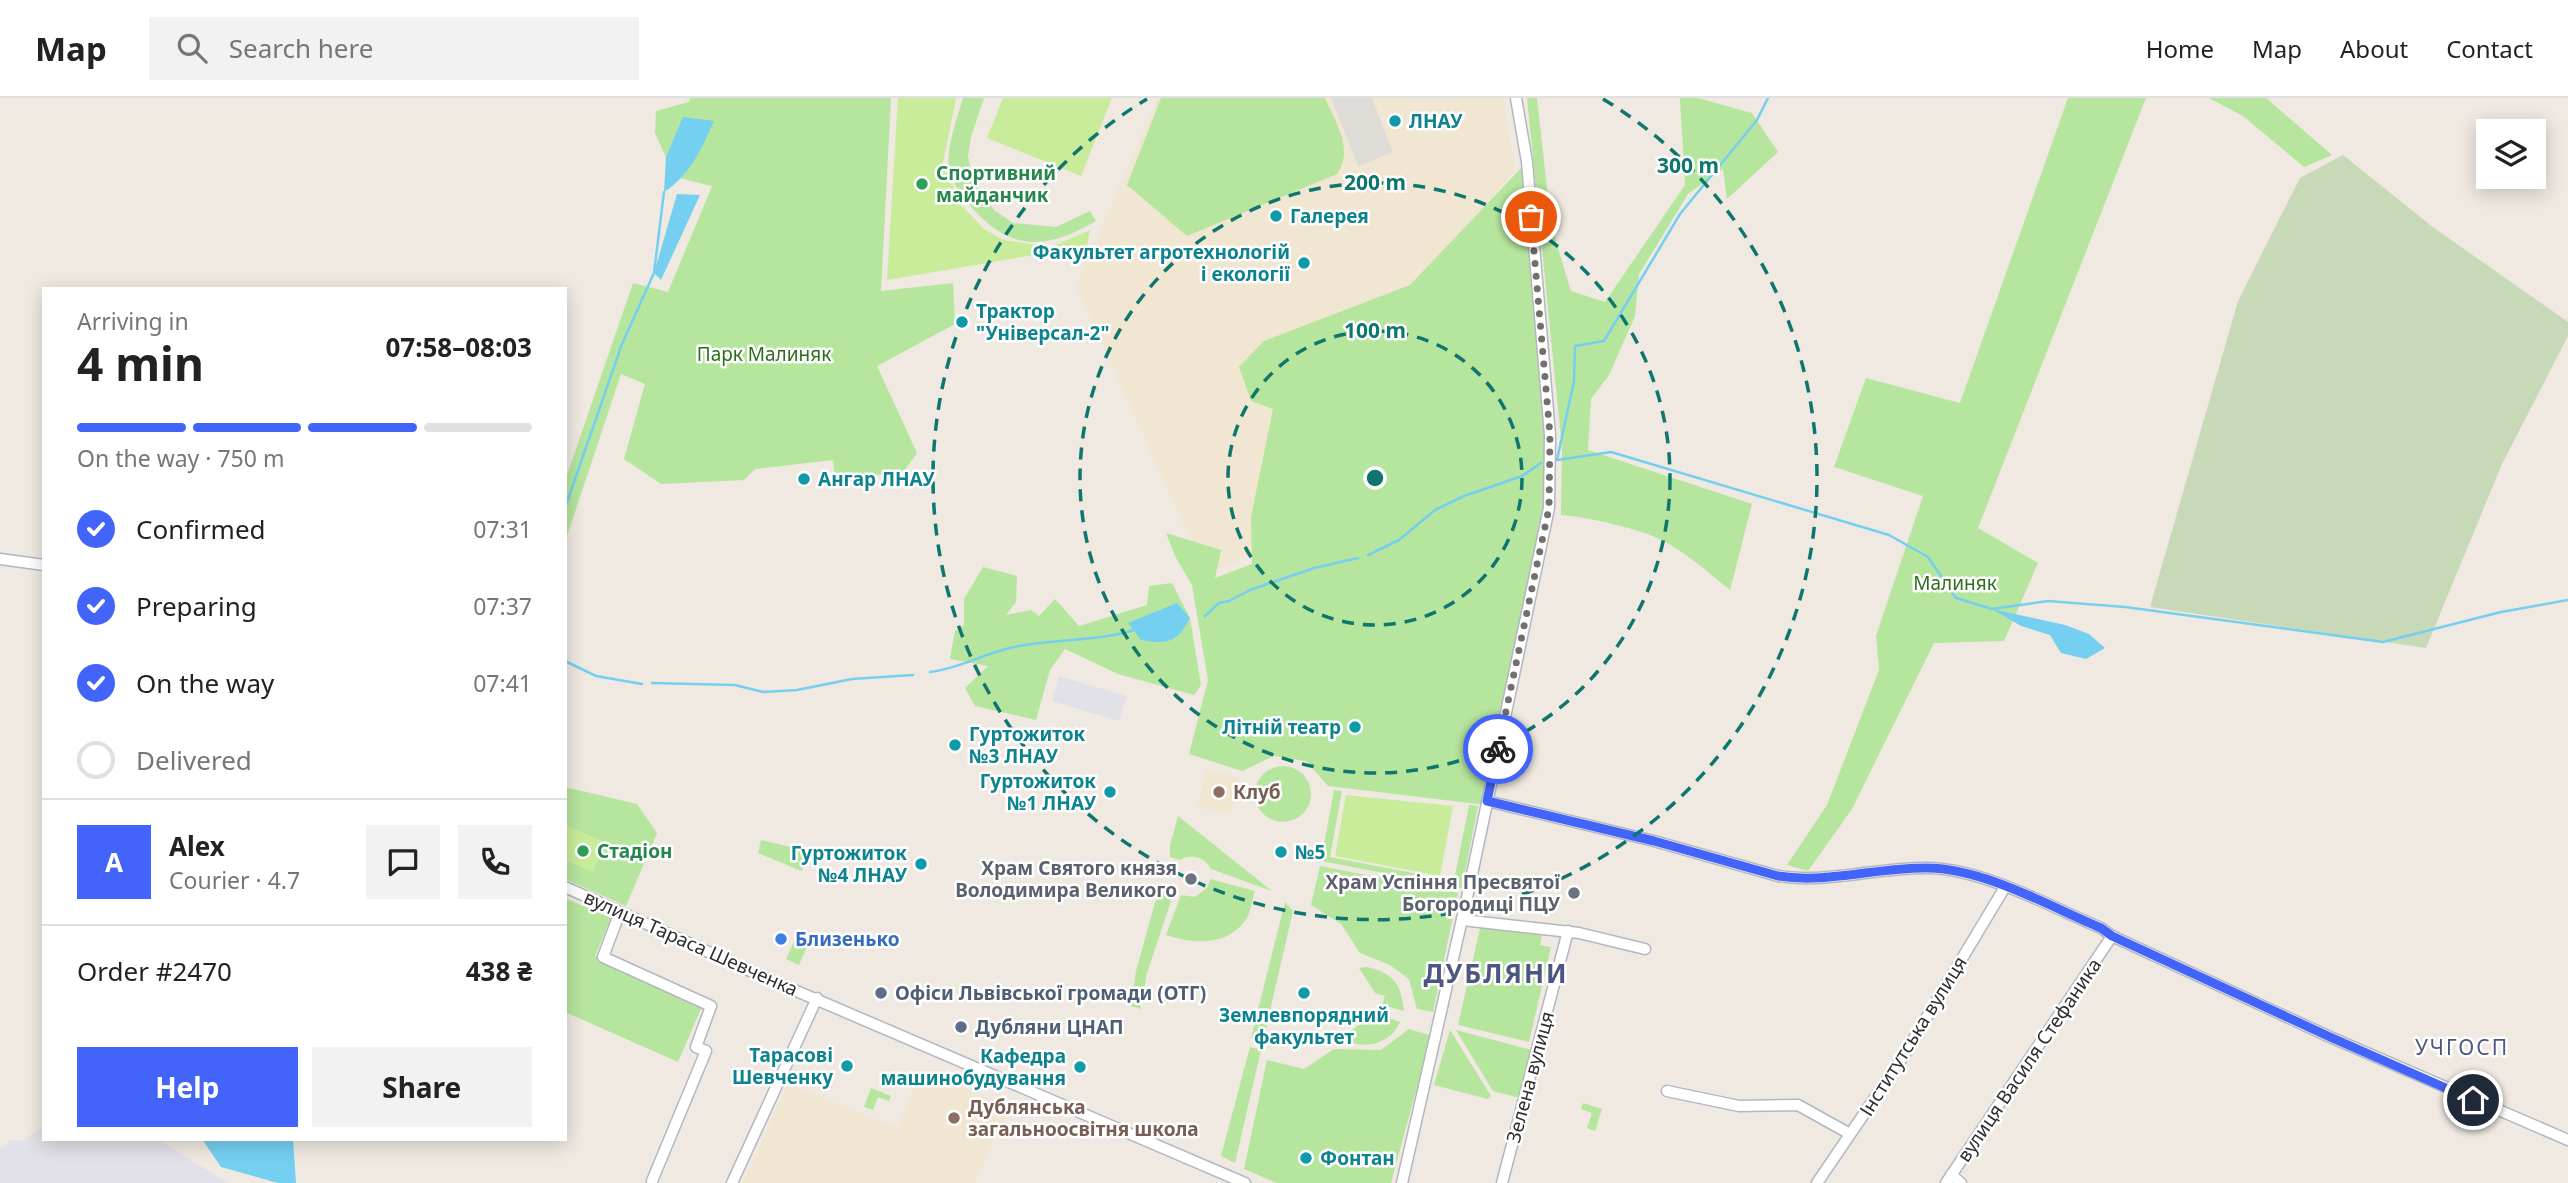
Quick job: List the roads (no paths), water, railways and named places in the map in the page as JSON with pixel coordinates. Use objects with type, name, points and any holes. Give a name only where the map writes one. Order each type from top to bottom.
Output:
[{"type":"street","points":[[1402,1183],[1462,920],[1549,508],[1549,422],[1527,162],[1517,98]]},
{"type":"street","points":[[0,559],[42,565]]},
{"type":"street","points":[[1487,801],[1798,879],[1884,869],[1928,868],[1963,872],[2101,928],[2112,936],[2330,1037],[2568,1140]]},
{"type":"street","name":"Інститутська вулиця","points":[[1817,1183],[1904,1055],[2005,887]]},
{"type":"street","name":"вулиця Тараса Шевченка","points":[[567,888],[1245,1183]]},
{"type":"street","points":[[620,912],[603,957],[711,1006],[696,1047],[706,1051],[652,1181]]},
{"type":"street","points":[[1462,920],[1568,931],[1645,949]]},
{"type":"street","name":"Зелена вулиця","points":[[1502,1183],[1568,931]]},
{"type":"street","name":"вулиця Василя Стефаника","points":[[1948,1179],[2112,936]]},
{"type":"street","name":"вулиця Тараса Шевченка","points":[[732,1183],[817,998]]},
{"type":"street","points":[[1667,1091],[1739,1106],[1798,1105],[1850,1134]]},
{"type":"street","points":[[1948,1179],[1961,1183]]},
{"type":"water","points":[[683,117],[714,121],[688,169],[664,192],[666,157]]},
{"type":"water","points":[[677,194],[700,195],[661,280],[654,273]]},
{"type":"water","points":[[1177,603],[1190,618],[1181,632],[1171,640],[1141,640],[1128,623]]},
{"type":"water","points":[[1992,609],[2065,625],[2089,634],[2105,648],[2086,659],[2061,653],[2050,635],[2021,626]]},
{"type":"water","points":[[203,1141],[293,1141],[296,1183],[278,1183],[221,1167]]},
{"type":"waterway","points":[[1768,98],[1757,120],[1680,214],[1604,341],[1575,346],[1574,381],[1557,460],[1611,452],[1889,535],[1928,557],[1956,598],[1992,609],[2048,601],[2125,607],[2383,642],[2501,612],[2568,600]]},
{"type":"waterway","points":[[567,502],[622,344],[654,273],[664,192]]},
{"type":"waterway","points":[[1368,555],[1399,540],[1435,510],[1464,496],[1522,476],[1541,463]]},
{"type":"waterway","points":[[1205,616],[1219,603],[1250,590],[1314,568],[1358,558]]},
{"type":"waterway","points":[[930,672],[1014,647],[1134,630]]},
{"type":"waterway","points":[[567,662],[596,676],[642,684]]},
{"type":"waterway","points":[[652,683],[735,685],[763,692],[797,690],[852,679],[913,675]]},
{"type":"place","name":"ЛНАУ","points":[[1395,121]]},
{"type":"place","name":"Спортивний майданчик","points":[[922,184]]},
{"type":"place","name":"Галерея","points":[[1276,216]]},
{"type":"place","name":"Факультет агротехнологій і екології","points":[[1304,263]]},
{"type":"place","name":"Трактор \"Універсал-2\"","points":[[962,322]]},
{"type":"place","name":"Ангар ЛНАУ","points":[[804,479]]},
{"type":"place","name":"Літній театр","points":[[1355,727]]},
{"type":"place","name":"Гуртожиток №3 ЛНАУ","points":[[955,745]]},
{"type":"place","name":"Гуртожиток №1 ЛНАУ","points":[[1110,792]]},
{"type":"place","name":"Клуб","points":[[1219,792]]},
{"type":"place","name":"Стадіон","points":[[583,851]]},
{"type":"place","name":"№5","points":[[1281,852]]},
{"type":"place","name":"Гуртожиток №4 ЛНАУ","points":[[921,864]]},
{"type":"place","name":"Храм Святого князя Володимира Великого","points":[[1191,879]]},
{"type":"place","name":"Храм Успіння Пресвятої Богородиці ПЦУ","points":[[1574,893]]},
{"type":"place","name":"Близенько","points":[[781,939]]},
{"type":"place","name":"Офіси Львівської громади (ОТГ)","points":[[881,993]]},
{"type":"place","name":"Землевпорядний факультет","points":[[1304,993]]},
{"type":"place","name":"Дубляни ЦНАП","points":[[961,1027]]},
{"type":"place","name":"Тарасові Шевченку","points":[[847,1066]]},
{"type":"place","name":"Кафедра машинобудування","points":[[1080,1067]]},
{"type":"place","name":"Дублянська загальноосвітня школа","points":[[954,1118]]},
{"type":"place","name":"Фонтан","points":[[1306,1158]]},
{"type":"district","name":"ДУБЛЯНИ","points":[[1496,973]]},
{"type":"district","name":"УЧГОСП","points":[[2462,1047]]},
{"type":"park label","name":"Парк Малиняк","points":[[764,354]]},
{"type":"park label","name":"Малиняк","points":[[1955,583]]}]
